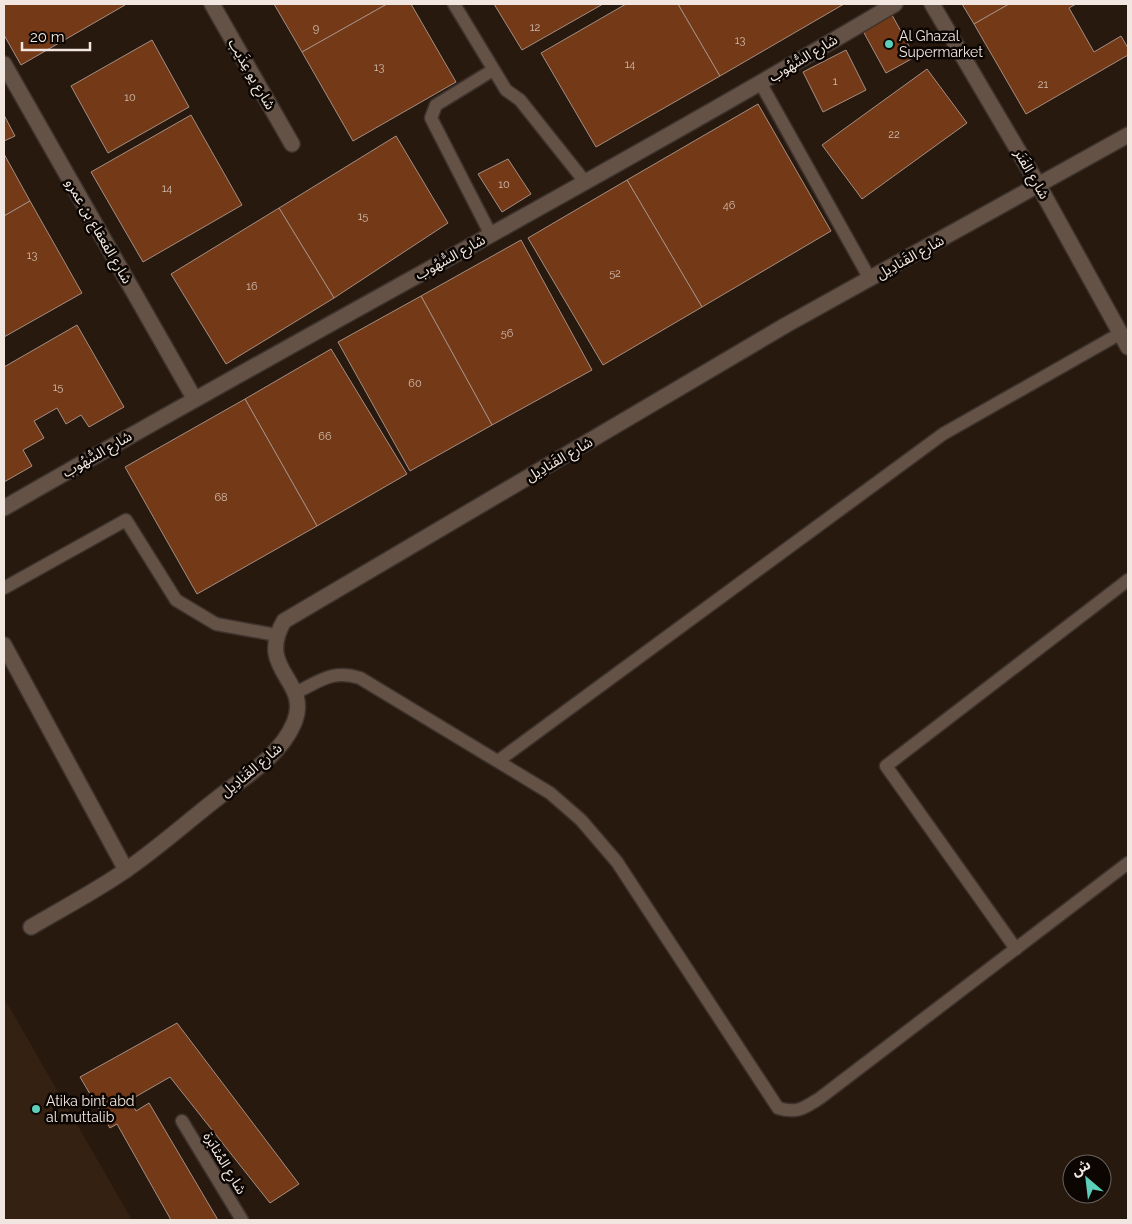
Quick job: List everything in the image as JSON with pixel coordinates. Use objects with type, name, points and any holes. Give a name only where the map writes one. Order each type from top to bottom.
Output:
[{"type":"street","name":"شارع يو عِذَيب","points":[[212,4],[292,144]]},
{"type":"street","name":"شارع السُّهُوب","points":[[4,508],[194,398],[586,183],[761,84],[895,4]]},
{"type":"street","name":"شارع الفَنَر","points":[[932,4],[1039,186],[1125,340]]},
{"type":"street","name":"شارع القعقاع بن عمرو","points":[[4,64],[194,398]]},
{"type":"street","name":"شارع القَنادِيل","points":[[276,635],[284,621],[298,611],[786,325],[1128,135]]},
{"type":"street","points":[[276,635],[274,652],[280,668],[296,693]]},
{"type":"street","points":[[4,644],[126,870]]},
{"type":"street","name":"شارع القَنادِيل","points":[[31,927],[126,870],[261,765],[284,743],[295,722],[297,708],[296,693]]},
{"type":"lane","points":[[454,4],[506,90],[526,107],[586,183]]},
{"type":"lane","points":[[491,235],[430,118],[436,105],[493,70]]},
{"type":"lane","points":[[761,84],[870,279]]},
{"type":"lane","points":[[498,761],[943,434],[1125,340]]},
{"type":"lane","points":[[4,588],[126,520],[176,600],[216,624],[276,635]]},
{"type":"lane","points":[[1016,949],[886,766],[1128,580]]},
{"type":"lane","points":[[296,693],[334,674],[346,673],[360,678],[550,792],[581,820],[618,862],[778,1108],[790,1112],[804,1108],[820,1098],[1128,863]]},
{"type":"lane","name":"شارع المُثابَرة","points":[[182,1121],[242,1220]]},
{"type":"shaded area","name":"Atika bint abd al muttalib","points":[[4,998],[132,1220],[4,1220]]},
{"type":"building","points":[[4,4],[125,5],[21,65],[4,35]]},
{"type":"building","points":[[274,4],[387,4],[302,52]]},
{"type":"building","points":[[387,4],[411,4],[456,82],[353,141],[302,52]]},
{"type":"building","points":[[494,4],[603,4],[522,50]]},
{"type":"building","points":[[626,4],[678,4],[720,76],[596,147],[541,53]]},
{"type":"building","points":[[678,4],[844,4],[720,76]]},
{"type":"building","points":[[962,4],[1009,4],[974,24]]},
{"type":"building","points":[[1009,4],[1076,4],[1069,8],[1094,52],[1121,36],[1128,48],[1128,55],[1026,114],[974,24]]},
{"type":"building","name":"Al Ghazal Supermarket","points":[[892,15],[915,57],[886,73],[863,31]]},
{"type":"building","points":[[152,40],[189,107],[108,153],[71,86]]},
{"type":"building","points":[[846,50],[866,90],[823,112],[803,72]]},
{"type":"building","points":[[927,69],[967,123],[862,199],[822,145]]},
{"type":"building","points":[[758,104],[831,231],[702,307],[627,180]]},
{"type":"building","points":[[4,115],[15,136],[4,141]]},
{"type":"building","points":[[191,115],[242,205],[143,262],[91,172]]},
{"type":"building","points":[[396,136],[448,223],[334,298],[279,208]]},
{"type":"building","points":[[4,154],[30,201],[4,216]]},
{"type":"building","points":[[508,159],[531,194],[502,212],[478,174]]},
{"type":"building","points":[[627,180],[702,307],[603,365],[528,238]]},
{"type":"building","points":[[30,201],[82,293],[4,337],[4,216]]},
{"type":"building","points":[[279,208],[334,298],[226,364],[171,274]]},
{"type":"building","points":[[521,240],[592,370],[492,425],[421,296]]},
{"type":"building","points":[[421,296],[492,425],[410,471],[338,342]]},
{"type":"building","points":[[77,325],[124,407],[89,427],[81,415],[66,424],[57,408],[34,421],[44,438],[23,450],[32,466],[4,482],[4,367]]},
{"type":"building","points":[[331,349],[407,474],[317,526],[245,399]]},
{"type":"building","points":[[245,399],[317,526],[197,594],[125,467]]},
{"type":"building","points":[[177,1023],[299,1184],[270,1203],[170,1077],[130,1100],[136,1111],[149,1103],[218,1220],[171,1220],[117,1124],[110,1128],[80,1077]]},
{"type":"place","name":"Al Ghazal Supermarket","points":[[889,44]]},
{"type":"place","name":"Atika bint abd al muttalib","points":[[36,1109]]}]
